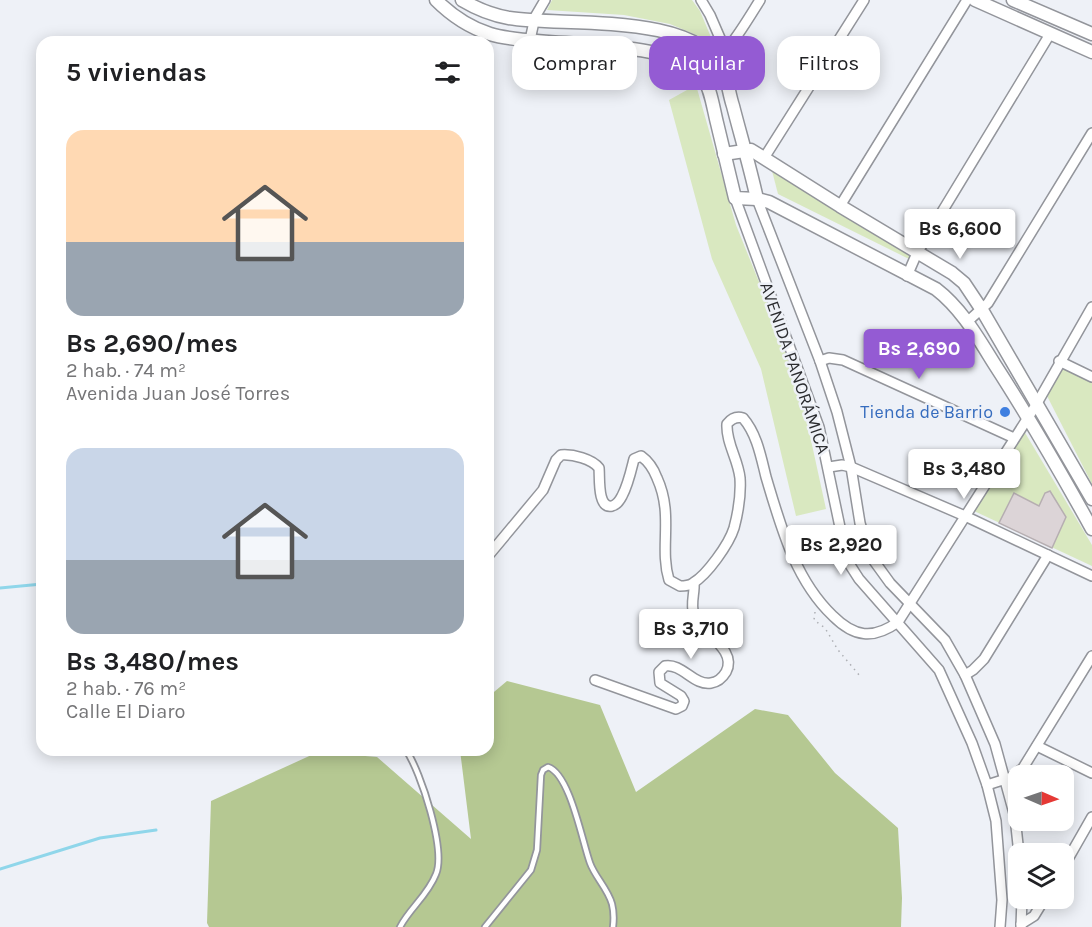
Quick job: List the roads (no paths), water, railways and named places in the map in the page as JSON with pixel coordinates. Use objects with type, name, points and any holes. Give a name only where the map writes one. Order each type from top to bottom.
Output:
[{"type":"street","points":[[462,0],[492,14],[534,20],[605,23],[658,30],[680,36]]},
{"type":"street","points":[[531,36],[534,20],[545,0]]},
{"type":"street","points":[[701,0],[710,15],[716,36]]},
{"type":"street","points":[[735,36],[760,0]]},
{"type":"street","points":[[764,158],[864,0]]},
{"type":"street","points":[[840,206],[966,0]]},
{"type":"street","points":[[975,0],[1092,52]]},
{"type":"street","points":[[1013,0],[1092,34]]},
{"type":"street","points":[[439,1],[453,16],[471,27],[492,35],[512,38]]},
{"type":"street","points":[[908,276],[917,253],[1050,34]]},
{"type":"street","points":[[708,90],[735,198],[769,202],[936,289],[945,296],[967,322],[1028,416],[1092,528]]},
{"type":"street","points":[[728,90],[757,199]]},
{"type":"street","points":[[967,322],[982,310],[1092,133]]},
{"type":"street","points":[[724,154],[745,149],[752,150],[952,273],[964,283],[1092,499]]},
{"type":"street","name":"AVENIDA PANORÁMICA","points":[[735,198],[819,427],[845,551],[850,565],[859,579],[939,670],[961,716],[987,785],[996,820],[1001,863],[1000,927]]},
{"type":"street","name":"AVENIDA PANORÁMICA","points":[[757,199],[820,361],[837,412],[851,466],[860,524],[869,554],[890,583],[945,640],[965,675],[984,716],[1005,779],[1015,818],[1018,843]]},
{"type":"street","points":[[494,549],[543,490],[556,459],[561,455],[573,456],[597,465],[601,495],[607,506],[618,503],[623,495],[634,459],[641,456],[655,472],[664,493],[667,529],[666,571],[669,580],[680,586],[694,583],[704,575],[727,543],[733,530],[740,480],[726,436],[727,424],[731,419],[739,417],[743,418],[754,434],[772,498],[797,567],[819,603],[844,627],[855,633],[880,632],[898,622],[910,604],[1036,405],[1059,361],[1092,307]]},
{"type":"street","points":[[820,361],[829,358],[843,360],[1014,438]]},
{"type":"street","points":[[1059,361],[1092,376]]},
{"type":"street","points":[[829,467],[851,466],[965,516],[1092,576]]},
{"type":"street","points":[[965,675],[984,659],[1048,555]]},
{"type":"street","points":[[595,680],[676,709],[682,706],[684,700],[660,682],[659,672],[665,666],[676,667],[702,682],[712,683],[721,679],[729,665],[727,655],[703,629],[694,615],[692,603],[694,583]]},
{"type":"street","points":[[987,785],[1018,773],[1088,671],[1092,656]]},
{"type":"street","points":[[1037,746],[1092,772]]},
{"type":"street","points":[[1074,848],[1092,817]]},
{"type":"street","points":[[1021,926],[1022,909]]},
{"type":"street","points":[[1021,926],[1034,916],[1038,909]]},
{"type":"lane","points":[[400,927],[428,890],[438,872],[439,860],[430,808],[408,756]]},
{"type":"lane","points":[[485,927],[531,870],[537,850],[541,775],[548,767],[556,771],[569,795],[591,865],[612,901],[613,927]]},
{"type":"waterway","points":[[0,588],[36,585]]},
{"type":"waterway","points":[[0,869],[100,838],[156,830]]},
{"type":"place","name":"Tienda de Barrio","points":[[1005,412]]}]
